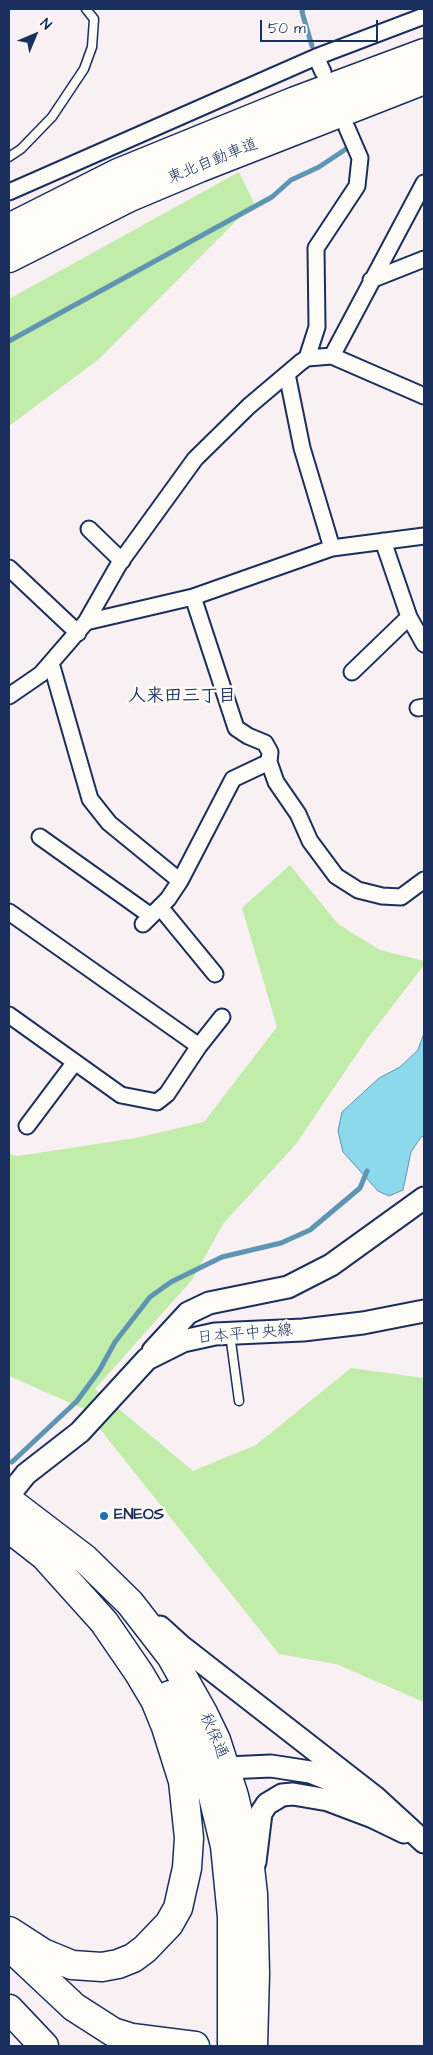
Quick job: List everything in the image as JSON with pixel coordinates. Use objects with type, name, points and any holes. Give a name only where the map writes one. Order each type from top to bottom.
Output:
[{"type":"highway","name":"東北自動車道","points":[[9,228],[127,170],[295,101],[424,53]]},
{"type":"highway","name":"東北自動車道","points":[[9,258],[112,206],[190,171],[424,80]]},
{"type":"highway","name":"秋保通","points":[[9,1501],[61,1539],[105,1578],[152,1628],[171,1656],[203,1713],[226,1768],[243,1829],[253,1894],[253,2046]]},
{"type":"highway","name":"秋保通","points":[[9,1528],[91,1594],[131,1639],[168,1691],[198,1751],[218,1815],[229,1879],[233,1957],[232,2046]]},
{"type":"highway","points":[[16,1944],[86,1967],[102,1967],[133,1958],[158,1938],[178,1908],[187,1868],[189,1838],[183,1781],[166,1727],[154,1700],[139,1673],[104,1622],[41,1552]]},
{"type":"highway","points":[[9,1922],[16,1944],[74,2007],[113,2032],[132,2038],[194,2046]]},
{"type":"highway","points":[[254,1942],[269,2046]]},
{"type":"street","points":[[9,192],[316,57],[424,16]]},
{"type":"street","points":[[316,57],[323,72]]},
{"type":"street","points":[[9,696],[41,674],[82,627],[122,561],[195,459],[249,406],[307,358],[318,328],[316,248],[357,186],[360,158],[347,128]]},
{"type":"street","points":[[332,356],[424,183]]},
{"type":"street","points":[[371,280],[424,259]]},
{"type":"street","points":[[307,358],[332,356],[424,396]]},
{"type":"street","points":[[287,374],[302,448],[332,548]]},
{"type":"street","points":[[88,529],[122,561]]},
{"type":"street","points":[[82,627],[194,597],[332,548],[424,536]]},
{"type":"street","points":[[383,541],[409,617],[424,644]]},
{"type":"street","points":[[9,568],[82,627]]},
{"type":"street","points":[[194,597],[236,728],[248,736],[265,743],[270,752],[269,762],[276,782],[298,814],[310,841],[336,876],[358,890],[382,896],[401,897],[424,880]]},
{"type":"street","points":[[352,672],[409,617]]},
{"type":"street","points":[[51,663],[90,799],[109,823],[180,881]]},
{"type":"street","points":[[151,916],[180,881],[233,779],[269,762]]},
{"type":"street","points":[[40,838],[151,916],[215,974]]},
{"type":"street","points":[[9,912],[199,1046]]},
{"type":"street","points":[[9,1015],[121,1095],[157,1102],[167,1094],[199,1046],[222,1017]]},
{"type":"street","points":[[27,1126],[75,1062]]},
{"type":"street","points":[[147,1359],[188,1313],[209,1303],[288,1287],[331,1264],[424,1198]]},
{"type":"street","name":"日本平中央線","points":[[9,1495],[26,1474],[80,1432],[147,1359],[183,1341],[230,1333],[303,1330],[363,1323],[424,1311]]},
{"type":"street","points":[[105,1578],[181,1646],[354,1780],[422,1843]]},
{"type":"street","points":[[198,1751],[226,1768],[271,1766],[310,1772],[347,1790],[422,1843]]},
{"type":"street","points":[[253,1894],[261,1813],[267,1804],[282,1795],[306,1796],[353,1808],[390,1825],[422,1843]]},
{"type":"lane","points":[[9,157],[20,149],[52,117],[84,69],[92,47],[94,19],[86,9]]},
{"type":"lane","points":[[230,1333],[240,1402]]},
{"type":"green space","points":[[239,172],[254,203],[99,359],[9,426],[9,299]]},
{"type":"green space","points":[[290,865],[338,924],[380,950],[424,961],[424,965],[367,1039],[296,1144],[223,1224],[192,1280],[95,1389],[193,1471],[256,1445],[351,1368],[424,1378],[424,1702],[336,1664],[279,1654],[84,1409],[9,1376],[9,1154],[18,1156],[136,1138],[204,1122],[277,1027],[242,908]]},
{"type":"water","points":[[424,1033],[424,1136],[421,1137],[411,1152],[403,1190],[389,1196],[378,1191],[343,1152],[338,1131],[342,1112],[379,1078],[400,1067],[418,1050]]},
{"type":"waterway","points":[[303,9],[302,12],[312,46]]},
{"type":"waterway","points":[[9,341],[272,197],[291,180],[319,167],[346,149]]},
{"type":"waterway","points":[[12,1462],[77,1401],[99,1371],[115,1342],[150,1297],[171,1282],[222,1257],[281,1243],[310,1230],[360,1188],[367,1171]]},
{"type":"place","name":"ENEOS","points":[[104,1516]]},
{"type":"district","name":"人来田三丁目","points":[[182,697]]}]
